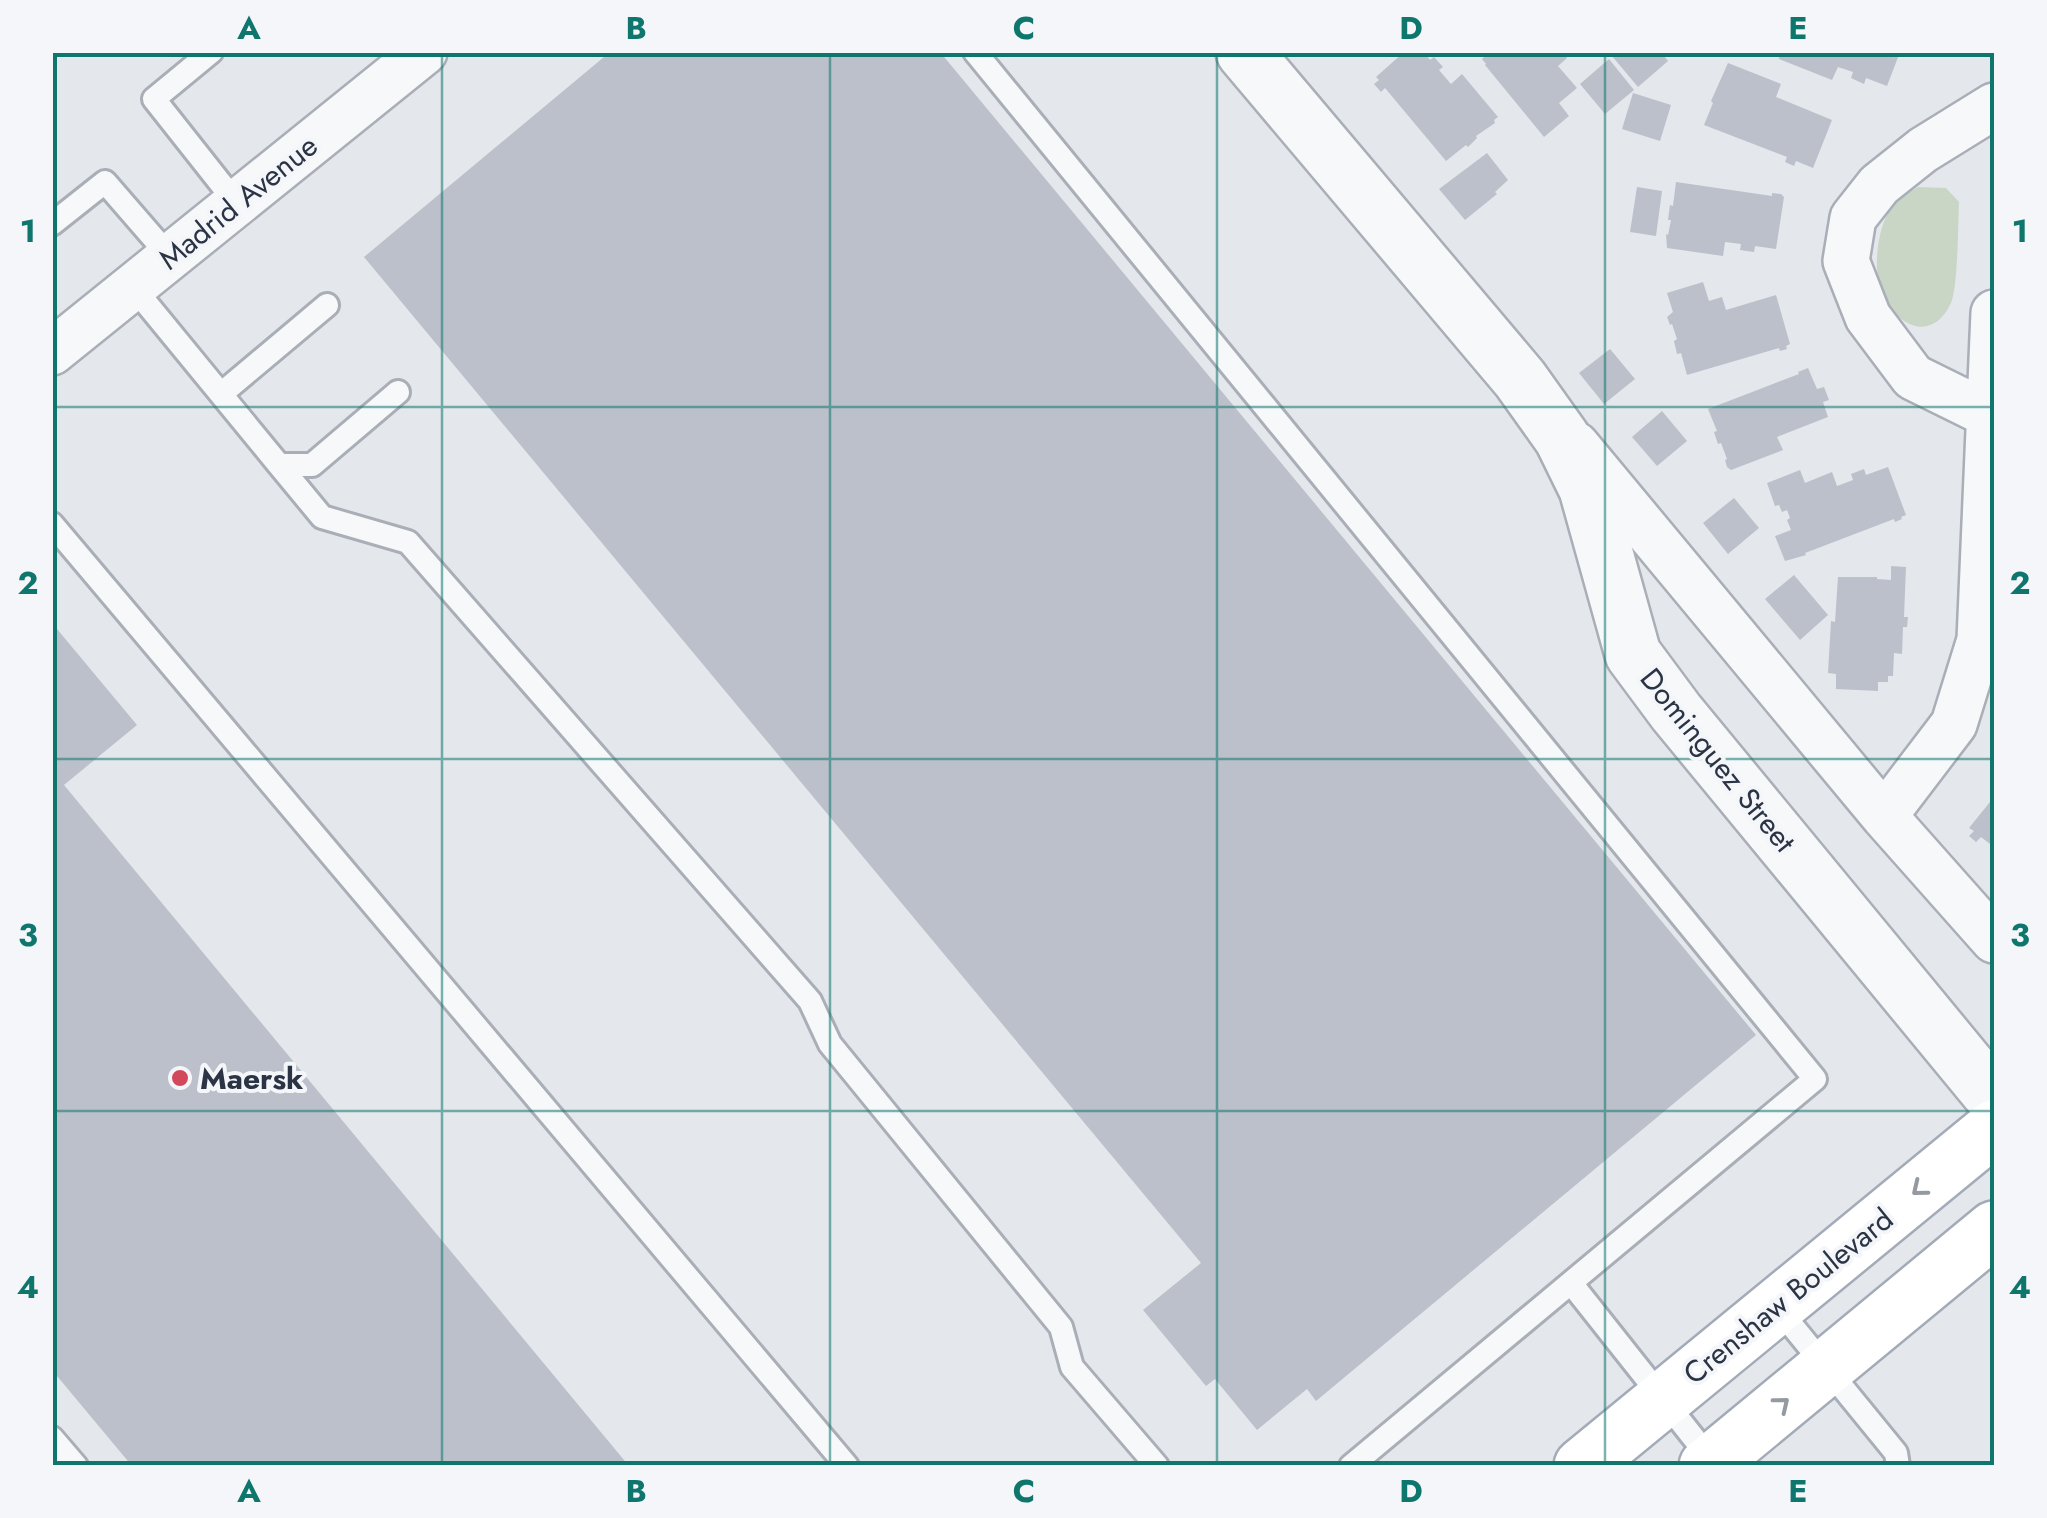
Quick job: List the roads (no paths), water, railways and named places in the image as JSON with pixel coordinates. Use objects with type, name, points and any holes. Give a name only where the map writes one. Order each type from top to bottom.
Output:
[{"type":"main road","name":"Crenshaw Boulevard","points":[[1582,1466],[1994,1128]]},
{"type":"main road","points":[[1710,1463],[1994,1230]]},
{"type":"street","name":"Madrid Avenue","points":[[52,352],[424,52]]},
{"type":"street","name":"Dominguez Street","points":[[1257,57],[1884,816],[1994,940]]},
{"type":"street","points":[[1990,414],[1913,377],[1868,317],[1846,261],[1853,218],[1880,185],[1923,150],[1994,106]]},
{"type":"street","points":[[1884,816],[1954,724],[1980,640],[1994,313]]},
{"type":"street","name":"Dominguez Street","points":[[1520,379],[1562,438],[1588,489],[1633,654],[1676,712],[1994,1098]]},
{"type":"lane","points":[[211,52],[154,98],[237,204]]},
{"type":"lane","points":[[975,52],[1816,1080],[1350,1466]]},
{"type":"lane","points":[[52,224],[106,182],[170,257]]},
{"type":"lane","points":[[133,287],[322,517],[408,542],[810,1001],[830,1044],[1061,1328],[1072,1367],[1157,1466]]},
{"type":"lane","points":[[221,394],[327,306]]},
{"type":"lane","points":[[278,465],[312,465],[398,392]]},
{"type":"lane","points":[[55,532],[847,1466]]},
{"type":"lane","points":[[1570,1283],[1710,1463]]},
{"type":"lane","points":[[1776,1306],[1896,1453],[1898,1466]]},
{"type":"lane","points":[[52,1438],[76,1466]]},
{"type":"place","name":"Maersk","points":[[180,1078]]}]
